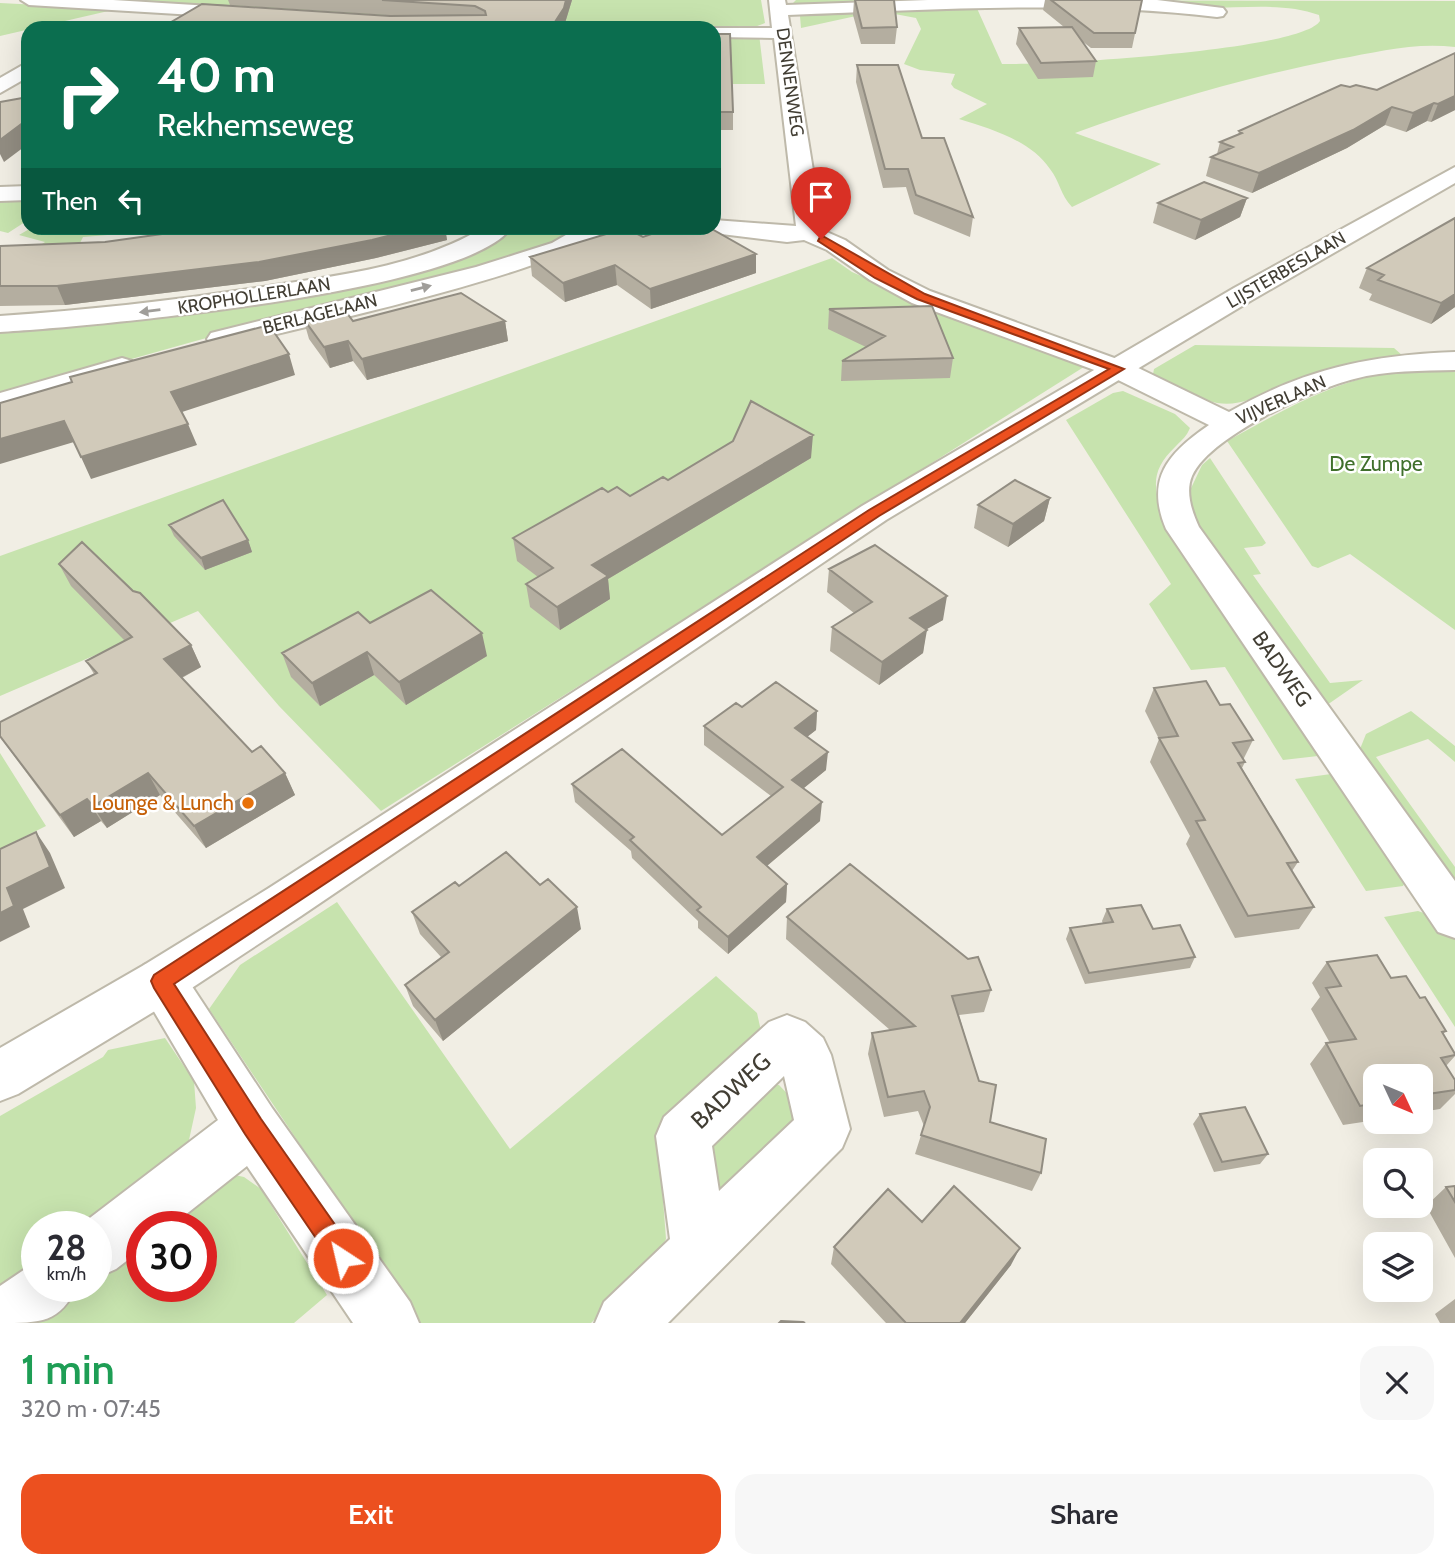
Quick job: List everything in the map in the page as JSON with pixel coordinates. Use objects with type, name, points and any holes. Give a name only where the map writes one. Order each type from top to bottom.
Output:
[{"type":"street","points":[[29,0],[261,15]]},
{"type":"street","name":"DENNENWEG","points":[[807,232],[809,220],[779,14],[989,3],[1157,5],[1216,12]]},
{"type":"street","points":[[103,21],[128,5]]},
{"type":"street","points":[[721,30],[779,14]]},
{"type":"street","points":[[0,87],[19,74]]},
{"type":"street","name":"LIJSTERBESLAAN","points":[[0,1076],[161,981],[874,513],[1455,174]]},
{"type":"street","points":[[0,194],[21,193]]},
{"type":"street","points":[[721,228],[787,235],[807,232],[836,245],[879,275],[921,297],[1118,369]]},
{"type":"street","name":"KROPHOLLERLAAN","points":[[0,324],[80,320],[201,305],[344,282],[451,254],[488,235]]},
{"type":"street","name":"BERLAGELAAN","points":[[197,345],[485,272],[561,248],[583,235]]},
{"type":"street","points":[[0,402],[146,360]]},
{"type":"street","name":"VIJVERLAAN","points":[[1118,369],[1230,424],[1306,386],[1348,372],[1396,363],[1455,361]]},
{"type":"street","name":"BADWEG","points":[[1230,424],[1189,456],[1176,474],[1174,509],[1183,529],[1455,918]]},
{"type":"street","points":[[161,981],[253,1127],[388,1323]]},
{"type":"street","points":[[112,1236],[253,1127]]},
{"type":"street","points":[[625,1323],[700,1250]]},
{"type":"street","points":[[1,1323],[28,1302]]},
{"type":"green space","points":[[85,0],[761,0],[765,23],[749,29],[721,28],[721,21],[454,21]]},
{"type":"green space","points":[[796,0],[1455,1],[1455,47],[1396,48],[1304,66],[1205,91],[1075,133],[1161,164],[1072,207],[1050,169],[1032,150],[1009,137],[959,119],[987,104],[954,88],[951,84],[955,74],[920,70],[904,64],[921,29],[916,18],[879,11],[801,28],[800,16],[975,4],[812,9],[791,5]],"holes":[[[975,4],[1270,7],[1319,15],[1320,21],[1303,32],[1269,41],[1223,48],[1117,59],[1002,64]]]},
{"type":"green space","points":[[0,3],[117,9],[65,21],[21,21],[21,31],[0,36]]},
{"type":"green space","points":[[721,34],[759,34],[765,84],[721,84]]},
{"type":"green space","points":[[0,198],[21,198],[21,225],[8,233],[0,231]]},
{"type":"green space","points":[[19,235],[107,235],[83,237],[78,247],[36,248],[45,242]]},
{"type":"green space","points":[[500,235],[568,235],[525,254],[461,274],[250,326],[0,397],[0,331],[150,318],[488,243]]},
{"type":"green space","points":[[832,258],[852,272],[902,294],[1087,365],[381,811],[279,706],[198,611],[0,696],[0,556]]},
{"type":"green space","points":[[1195,345],[1394,348],[1403,356],[1324,372],[1288,383],[1248,400],[1228,404],[1201,398],[1153,374],[1154,369]]},
{"type":"green space","name":"De Zumpe","points":[[1455,365],[1455,630],[1350,554],[1318,568],[1312,566],[1227,441],[1301,402],[1359,379],[1408,369]]},
{"type":"green space","points":[[1123,391],[1175,414],[1190,428],[1158,472],[1156,488],[1164,518],[1323,747],[1318,756],[1283,760],[1225,667],[1191,670],[1149,604],[1171,584],[1066,420],[1113,393]]},
{"type":"green space","points":[[1210,458],[1266,543],[1244,548],[1261,574],[1253,575],[1330,683],[1363,680],[1327,705],[1192,527],[1184,503],[1202,465]]},
{"type":"green space","points":[[1411,711],[1455,746],[1455,762],[1428,739],[1376,757],[1455,867],[1455,891],[1362,760],[1360,749],[1366,734]]},
{"type":"green space","points":[[0,753],[46,826],[0,849]]},
{"type":"green space","points":[[1331,774],[1348,783],[1409,874],[1403,886],[1366,891],[1295,779]]},
{"type":"green space","points":[[337,902],[510,1149],[716,976],[757,1013],[763,1040],[658,1134],[666,1239],[654,1263],[591,1323],[420,1323],[209,1009],[240,965]]},
{"type":"green space","points":[[1418,911],[1441,919],[1455,939],[1455,1027],[1384,917]]},
{"type":"green space","points":[[165,1038],[194,1081],[196,1108],[189,1140],[176,1163],[112,1214],[112,1211],[21,1211],[21,1286],[0,1302],[0,1116],[103,1057],[108,1050]]},
{"type":"green space","points":[[760,1085],[779,1085],[800,1107],[802,1124],[710,1214],[696,1145]]},
{"type":"green space","points":[[230,1174],[244,1177],[261,1189],[327,1295],[294,1323],[31,1323],[48,1302],[112,1302],[112,1253],[126,1243],[126,1302],[217,1302],[217,1211],[173,1211]]},
{"type":"building","points":[[382,0],[566,0],[556,21],[173,21],[202,4],[390,16],[486,15],[485,11],[475,6]]},
{"type":"building","points":[[855,0],[894,0],[897,27],[862,28]]},
{"type":"building","points":[[1051,0],[1142,0],[1135,33],[1094,33]]},
{"type":"building","points":[[1072,27],[1096,61],[1041,63],[1019,28]]},
{"type":"building","points":[[721,34],[730,34],[733,112],[721,112]]},
{"type":"building","points":[[1455,53],[1455,96],[1438,104],[1434,103],[1413,113],[1392,107],[1353,130],[1259,173],[1211,157],[1233,147],[1220,142],[1242,133],[1239,131],[1341,85],[1377,90]]},
{"type":"building","points":[[857,65],[898,65],[922,138],[944,138],[973,217],[916,195],[908,169],[885,169]]},
{"type":"building","points":[[21,98],[21,124],[0,140],[0,102]]},
{"type":"building","points":[[1204,182],[1247,198],[1201,220],[1158,203]]},
{"type":"building","points":[[1455,218],[1455,294],[1441,303],[1378,280],[1384,275],[1367,268]]},
{"type":"building","points":[[721,234],[756,254],[650,289],[615,265],[563,283],[530,257],[603,235],[643,237]]},
{"type":"building","points":[[155,235],[392,235],[259,262],[57,286],[0,286],[0,246],[105,242]]},
{"type":"building","points":[[461,293],[505,321],[362,359],[348,341],[324,347],[303,318],[343,308],[353,321]]},
{"type":"building","points":[[932,306],[953,358],[842,361],[885,336],[829,309]]},
{"type":"building","points":[[269,325],[289,354],[171,392],[188,424],[81,457],[64,421],[0,439],[0,403],[72,382],[70,377]]},
{"type":"building","points":[[751,401],[813,435],[592,565],[608,576],[557,607],[526,584],[553,568],[513,538],[602,488],[608,492],[617,487],[630,496],[663,477],[668,480],[733,441]]},
{"type":"building","points":[[1015,480],[1050,498],[1013,524],[978,505]]},
{"type":"building","points":[[223,500],[248,540],[201,558],[169,525]]},
{"type":"building","points":[[82,542],[133,591],[140,593],[191,645],[164,659],[252,752],[261,746],[285,773],[194,826],[148,773],[93,806],[87,799],[60,815],[0,736],[0,722],[97,673],[86,661],[132,637],[59,564]]},
{"type":"building","points":[[875,545],[947,596],[910,618],[927,630],[882,662],[832,627],[872,602],[829,569]]},
{"type":"building","points":[[431,590],[482,633],[399,682],[367,652],[312,683],[282,653],[358,612],[370,623]]},
{"type":"building","points":[[1206,681],[1220,705],[1230,704],[1253,740],[1233,743],[1245,762],[1238,763],[1298,862],[1287,863],[1314,907],[1248,916],[1196,821],[1205,820],[1159,738],[1178,736],[1154,688]]},
{"type":"building","points":[[776,682],[817,711],[795,728],[828,752],[792,780],[822,802],[757,857],[787,884],[728,937],[697,910],[701,907],[630,840],[634,837],[572,784],[622,749],[722,835],[783,787],[704,726],[736,703],[742,707]]},
{"type":"building","points":[[36,832],[50,867],[7,888],[14,906],[0,913],[0,849]]},
{"type":"building","points":[[506,852],[540,885],[548,879],[577,907],[435,1020],[405,985],[449,952],[412,912],[455,882],[459,886]]},
{"type":"building","points":[[850,864],[968,959],[978,957],[991,990],[952,996],[979,1081],[996,1085],[990,1122],[1046,1139],[1041,1173],[921,1135],[930,1107],[924,1091],[888,1097],[872,1033],[915,1026],[787,917]]},
{"type":"building","points":[[1141,905],[1153,929],[1180,925],[1195,957],[1089,973],[1070,928],[1113,922],[1107,909]]},
{"type":"building","points":[[1377,955],[1391,978],[1406,976],[1420,998],[1425,997],[1446,1031],[1442,1032],[1455,1055],[1441,1058],[1455,1080],[1455,1090],[1433,1093],[1433,1064],[1363,1064],[1363,1105],[1360,1106],[1326,1043],[1356,1039],[1326,988],[1341,986],[1327,962]]},
{"type":"building","points":[[1245,1107],[1268,1154],[1222,1162],[1200,1114]]},
{"type":"building","points":[[954,1186],[1020,1248],[960,1323],[906,1323],[834,1247],[888,1189],[922,1222]]},
{"type":"building","points":[[1455,1186],[1455,1202],[1446,1187]]},
{"type":"building","points":[[803,1322],[805,1323],[779,1323]]},
{"type":"place","name":"Lounge & Lunch","points":[[248,803]]},
{"type":"route","points":[[343,1258],[253,1127],[161,981],[874,513],[1118,369],[921,297],[879,275],[836,245],[821,239]]}]
